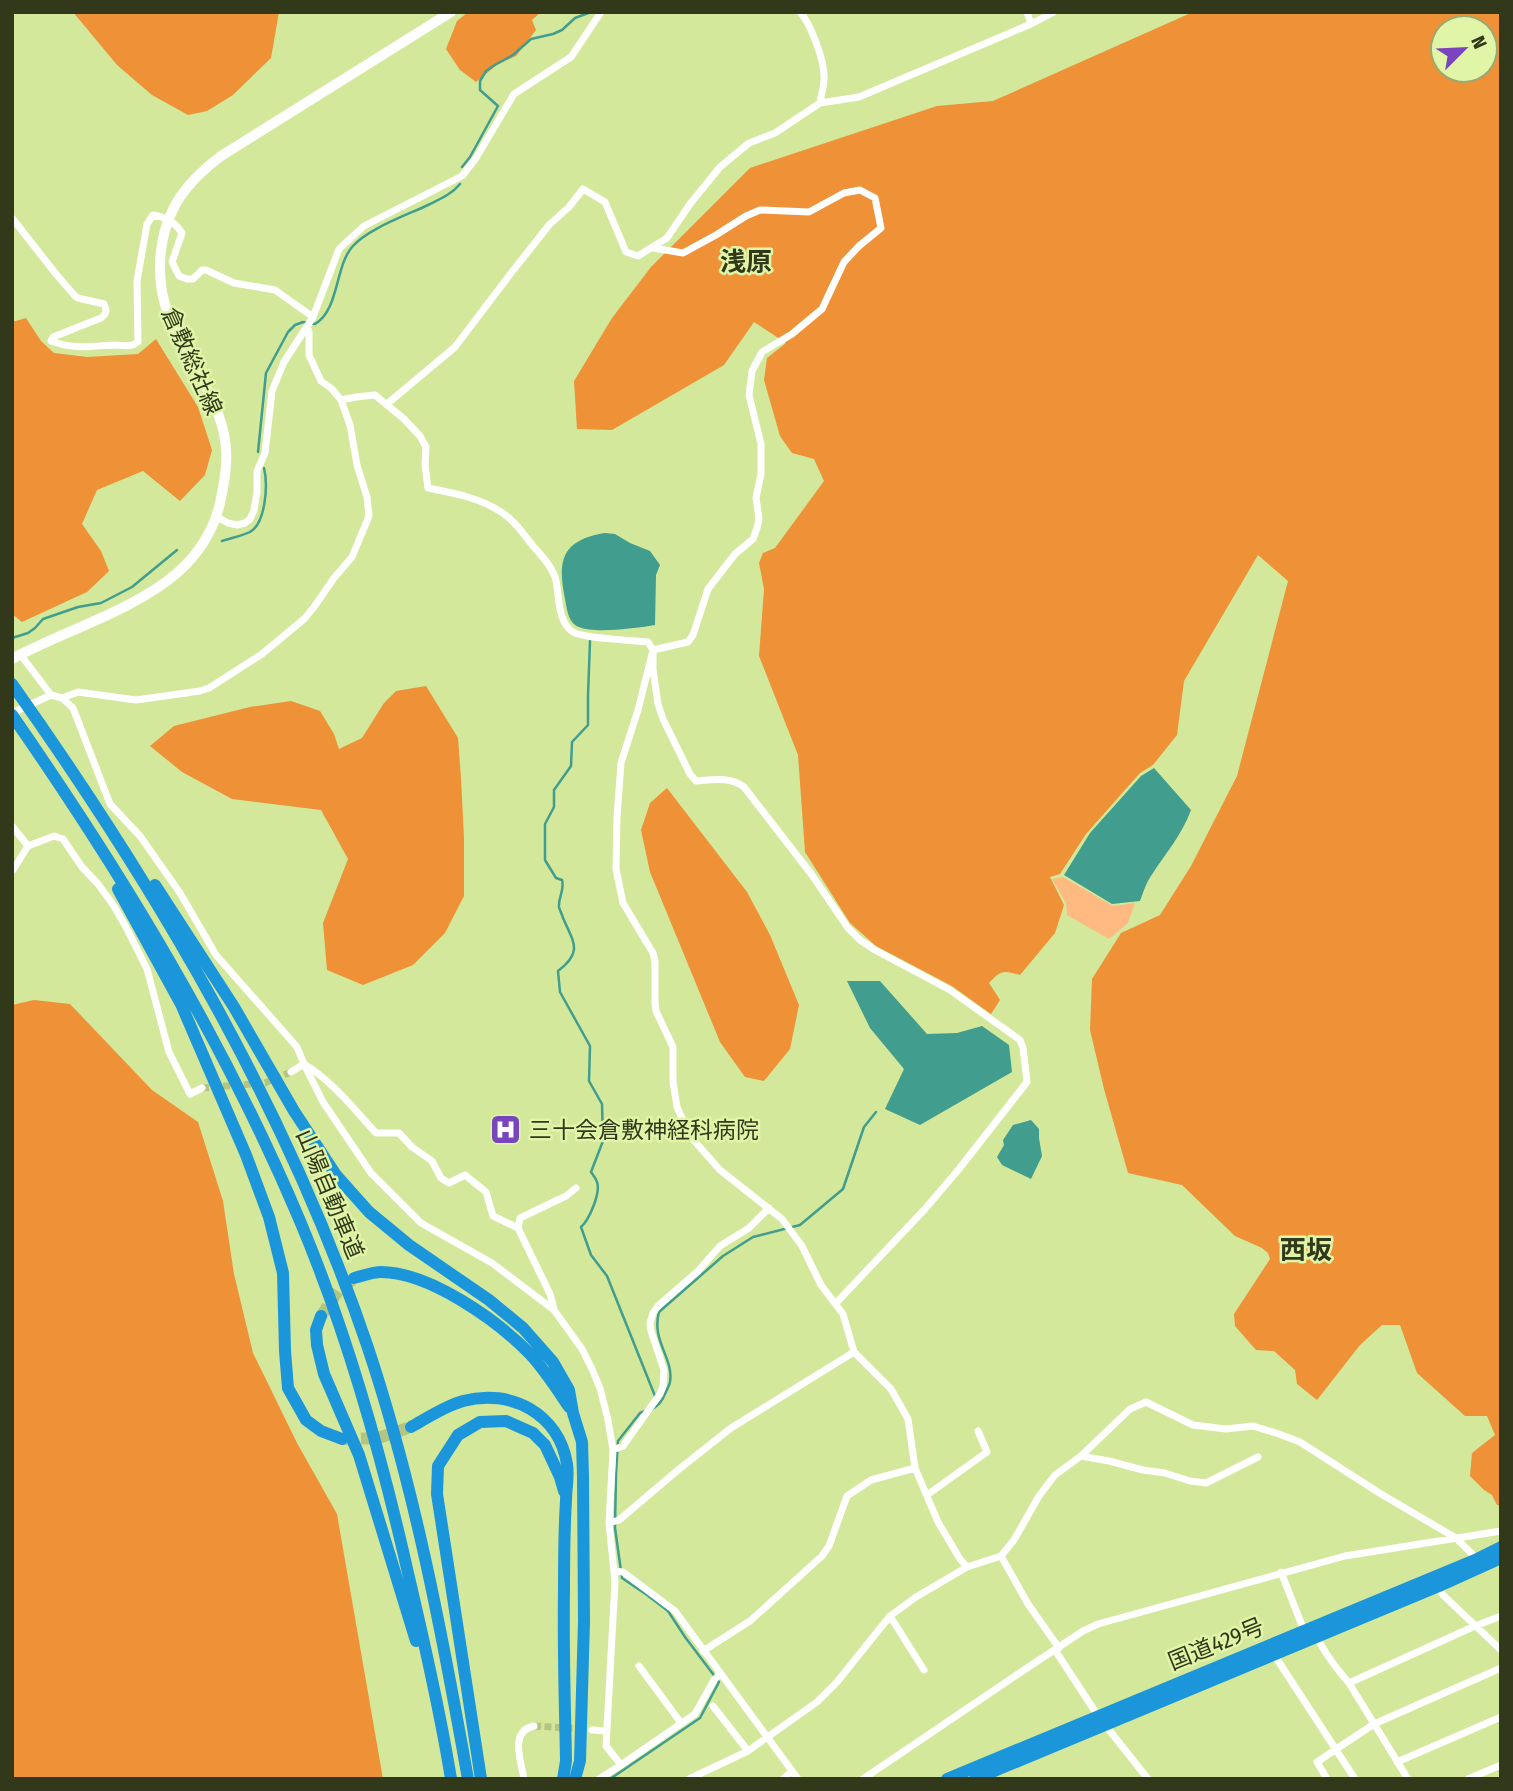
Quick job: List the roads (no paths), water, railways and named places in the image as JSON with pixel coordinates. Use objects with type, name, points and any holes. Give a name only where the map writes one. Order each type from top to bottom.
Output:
[{"type":"highway","name":"山陽自動車道","points":[[12,684],[90,797],[167,919],[209,992],[288,1147],[318,1217],[371,1357],[403,1466],[437,1616],[468,1779]]},
{"type":"highway","name":"山陽自動車道","points":[[12,714],[138,906],[193,1002],[232,1073],[301,1223],[367,1408],[399,1532],[443,1729],[451,1779]]},
{"type":"highway","points":[[90,797],[164,897],[336,1175],[379,1221],[489,1300],[523,1328],[553,1362],[569,1390],[582,1442],[584,1608],[580,1761],[575,1779]]},
{"type":"highway","points":[[74,806],[181,1004],[246,1155],[276,1240],[283,1273],[288,1388],[306,1420],[321,1431],[342,1439]]},
{"type":"highway","points":[[354,1278],[377,1272],[393,1272],[437,1286],[474,1310],[530,1354],[573,1413]]},
{"type":"highway","points":[[321,1316],[316,1330],[324,1374],[359,1455],[443,1729]]},
{"type":"highway","points":[[411,1427],[463,1401],[487,1398],[520,1403],[545,1419],[559,1437],[567,1460],[569,1477],[566,1498],[563,1621],[566,1762],[563,1779]]},
{"type":"highway","points":[[481,1779],[437,1494],[438,1466],[458,1435],[480,1422],[506,1421],[533,1433],[545,1445],[560,1477],[566,1498]]},
{"type":"highway","name":"国道429号","points":[[1477,1564],[1501,1547]]},
{"type":"highway","name":"国道429号","points":[[975,1779],[1101,1721],[1272,1649],[1477,1564],[1501,1558]]},
{"type":"highway","name":"国道429号","points":[[947,1779],[1101,1721]]},
{"type":"main road","name":"倉敷総社線","points":[[16,657],[130,603],[176,574],[200,549],[217,517],[227,461],[224,434],[206,386],[170,320],[160,281],[164,236],[179,199],[191,183],[221,156],[451,12]]},
{"type":"street","points":[[217,517],[237,525],[250,519],[257,492],[257,471],[265,453],[272,391],[284,362],[310,322],[339,249],[364,226],[462,176],[476,158],[514,94],[571,57],[601,12]]},
{"type":"street","points":[[800,12],[807,19],[825,75],[820,103]]},
{"type":"street","points":[[1027,12],[1031,24]]},
{"type":"street","points":[[387,404],[455,346],[550,225],[583,189],[605,202],[626,252],[638,256],[667,238],[720,167],[749,142],[775,133],[820,103],[859,97],[1054,12]]},
{"type":"street","points":[[652,247],[683,253],[760,210],[809,212],[844,193],[860,190],[875,198],[881,228],[845,262],[822,310],[792,334],[762,352],[752,371],[749,395],[761,443],[761,474],[756,498],[758,519],[753,539],[735,554],[708,589],[693,635],[688,642],[653,650]]},
{"type":"street","points":[[12,218],[75,296],[104,303],[107,309],[101,318],[53,337],[51,341],[81,348],[131,346],[138,342],[137,281],[147,224],[153,215],[169,220],[179,228],[181,233],[172,262],[179,276],[193,279],[202,270],[206,270],[234,283],[275,290],[310,322]]},
{"type":"street","points":[[62,698],[78,692],[136,700],[209,688],[262,654],[304,619],[352,557],[369,516],[367,497],[357,465],[350,425],[341,400],[321,381],[309,355],[310,322]]},
{"type":"street","points":[[341,400],[375,396],[387,404],[420,436],[426,447],[428,488],[459,494],[486,504],[513,522],[550,566],[555,577],[563,620],[574,632],[648,642],[653,650],[658,704],[690,774],[696,781],[729,779],[744,787],[812,874],[848,928],[860,940],[950,990],[1020,1040],[1027,1082],[959,1170],[836,1303]]},
{"type":"street","points":[[653,650],[621,763],[616,869],[619,891],[628,914],[653,953],[656,1011],[673,1047],[673,1082],[677,1107],[690,1136],[720,1170],[769,1208],[790,1228],[802,1246],[821,1285],[843,1314],[854,1352],[891,1389],[908,1419],[915,1468],[938,1521],[967,1567]]},
{"type":"street","points":[[16,657],[51,695],[62,698],[73,708],[110,803],[141,836],[180,893],[216,955],[297,1047],[323,1102],[371,1173],[421,1223],[492,1263],[554,1310],[582,1349],[596,1379],[616,1449],[612,1522],[619,1571],[615,1582],[606,1746],[621,1765]]},
{"type":"street","points":[[12,714],[51,695]]},
{"type":"street","points":[[12,826],[28,846]]},
{"type":"street","points":[[12,870],[28,846],[54,836],[63,839],[114,905],[147,969],[169,1052],[190,1094],[202,1088]]},
{"type":"street","points":[[291,1072],[304,1064]]},
{"type":"street","points":[[304,1064],[314,1070],[376,1133],[399,1133],[412,1147],[432,1161],[440,1178],[449,1183],[465,1175],[486,1192],[493,1216],[518,1228]]},
{"type":"street","points":[[554,1310],[550,1294],[518,1228],[520,1218],[566,1196],[576,1188]]},
{"type":"street","points":[[616,1449],[648,1411],[663,1386],[664,1370],[651,1331],[653,1313],[720,1247],[749,1228],[769,1208]]},
{"type":"street","points":[[612,1522],[731,1428],[854,1352]]},
{"type":"street","points":[[689,1779],[748,1751],[828,1693],[890,1616],[916,1597],[967,1567],[1002,1556],[1055,1475],[1081,1456],[1130,1409],[1146,1402],[1193,1424],[1226,1429],[1253,1426],[1300,1442],[1456,1538],[1472,1554],[1477,1564]]},
{"type":"street","points":[[927,1495],[987,1452],[978,1431]]},
{"type":"street","points":[[1081,1456],[1206,1483],[1258,1457]]},
{"type":"street","points":[[703,1651],[751,1622],[822,1556],[829,1546],[847,1496],[871,1480],[915,1468]]},
{"type":"street","points":[[863,1779],[1083,1631],[1098,1625],[1345,1556],[1501,1531]]},
{"type":"street","points":[[1002,1556],[1028,1604],[1101,1721],[1148,1779]]},
{"type":"street","points":[[619,1571],[675,1611],[703,1651],[717,1677],[798,1779]]},
{"type":"street","points":[[1281,1572],[1310,1634],[1349,1683],[1408,1779]]},
{"type":"street","points":[[1436,1581],[1443,1595],[1501,1650]]},
{"type":"street","points":[[890,1616],[924,1670]]},
{"type":"street","points":[[1349,1683],[1501,1616]]},
{"type":"street","points":[[1272,1649],[1355,1779]]},
{"type":"street","points":[[639,1666],[681,1723]]},
{"type":"street","points":[[1327,1779],[1317,1762],[1374,1724],[1501,1668]]},
{"type":"street","points":[[598,1779],[698,1710],[717,1677]]},
{"type":"street","points":[[713,1706],[748,1751]]},
{"type":"street","points":[[1397,1762],[1501,1717]]},
{"type":"street","points":[[524,1779],[518,1741],[527,1727],[534,1726]]},
{"type":"street","points":[[592,1730],[607,1731]]},
{"type":"street","points":[[1468,1779],[1501,1765]]},
{"type":"street","points":[[783,1779],[792,1771]]},
{"type":"water","points":[[605,533],[615,534],[650,551],[660,565],[656,575],[655,625],[595,630],[579,627],[570,619],[562,573],[566,554],[579,541]]},
{"type":"water","points":[[1154,768],[1191,810],[1178,836],[1149,879],[1140,901],[1112,904],[1064,875],[1090,833],[1141,776]]},
{"type":"water","points":[[847,981],[880,981],[927,1034],[957,1033],[982,1026],[1009,1045],[1012,1072],[920,1125],[885,1109],[904,1069],[870,1028]]},
{"type":"water","points":[[1031,1120],[1039,1129],[1042,1156],[1031,1179],[1002,1165],[997,1157],[1004,1145],[1003,1140],[1013,1125]]},
{"type":"waterway","points":[[462,167],[498,106],[480,90],[480,81],[486,71],[513,55],[531,39],[562,30],[575,18],[591,12]]},
{"type":"waterway","points":[[258,452],[266,373],[288,332],[303,322],[315,324],[329,309],[342,266],[352,247],[377,228],[441,198],[460,184]]},
{"type":"waterway","points":[[222,541],[250,532],[260,520],[266,493],[264,468]]},
{"type":"waterway","points":[[12,638],[28,633],[43,619],[78,607],[101,603],[132,587],[177,550]]},
{"type":"waterway","points":[[590,641],[588,725],[572,742],[571,766],[554,790],[554,807],[545,824],[545,860],[556,878],[562,880],[559,907],[574,947],[571,958],[558,971],[560,992],[590,1046],[589,1081],[602,1104],[603,1141],[591,1172],[598,1187],[596,1199],[591,1213],[581,1227],[591,1255],[607,1276],[655,1396]]},
{"type":"waterway","points":[[652,1409],[661,1401],[670,1382],[669,1365],[658,1332],[659,1312],[723,1256],[753,1237],[800,1225],[843,1189],[864,1127],[876,1112]]},
{"type":"waterway","points":[[610,1779],[700,1718],[719,1682],[668,1611],[622,1578],[615,1528],[618,1441],[640,1413],[645,1411]]},
{"type":"tunnel","points":[[202,1088],[265,1083],[291,1072]]},
{"type":"tunnel","points":[[321,1316],[338,1291],[352,1280]]},
{"type":"tunnel","points":[[343,1439],[378,1438],[411,1427]]},
{"type":"tunnel","points":[[534,1726],[584,1729]]},
{"type":"place","name":"三十会倉敷神経科病院","points":[[506,1130]]},
{"type":"district","name":"浅原","points":[[746,262]]},
{"type":"district","name":"西坂","points":[[1306,1250]]}]
